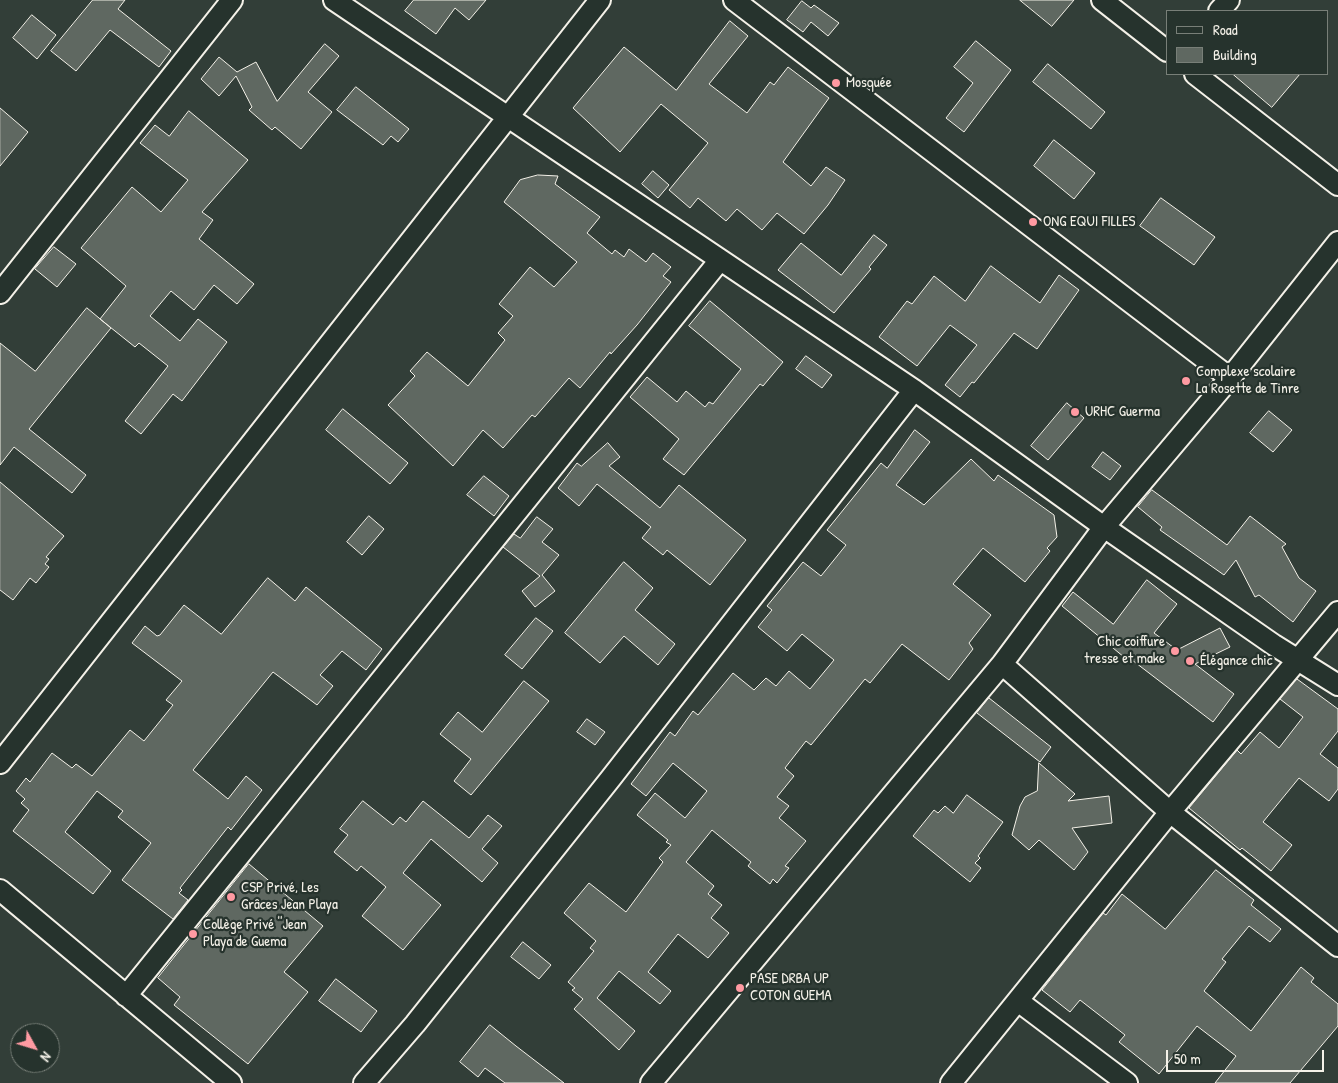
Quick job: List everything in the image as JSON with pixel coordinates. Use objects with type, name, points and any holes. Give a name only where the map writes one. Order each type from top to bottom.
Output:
[{"type":"street","points":[[0,293],[232,0]]},
{"type":"street","points":[[334,0],[914,390],[1104,527],[1338,685]]},
{"type":"street","points":[[0,763],[507,115],[600,0]]},
{"type":"street","points":[[734,0],[1230,378]]},
{"type":"street","points":[[1102,0],[1166,50]]},
{"type":"street","points":[[1220,10],[1229,0]]},
{"type":"street","points":[[1196,75],[1338,185]]},
{"type":"street","points":[[651,1083],[1002,664],[1104,527],[1230,378],[1338,242]]},
{"type":"street","points":[[126,996],[720,260]]},
{"type":"street","points":[[364,1083],[415,1024],[914,390]]},
{"type":"street","points":[[951,1083],[1170,812],[1338,612]]},
{"type":"street","points":[[1002,664],[1170,812],[1338,946]]},
{"type":"street","points":[[0,890],[231,1083]]},
{"type":"street","points":[[1018,1001],[1127,1083]]},
{"type":"building","points":[[93,0],[125,0],[118,9],[171,51],[159,67],[110,30],[76,71],[51,51]]},
{"type":"building","points":[[414,0],[486,0],[469,20],[455,8],[436,34],[405,11]]},
{"type":"building","points":[[1020,0],[1074,0],[1052,26]]},
{"type":"building","points":[[802,1],[811,8],[814,5],[839,23],[828,36],[811,22],[803,32],[787,20]]},
{"type":"building","points":[[32,15],[56,35],[37,59],[13,38]]},
{"type":"building","points":[[730,21],[748,36],[709,84],[747,113],[770,82],[774,85],[788,67],[829,98],[783,162],[811,186],[826,167],[845,180],[828,205],[804,234],[777,213],[762,230],[737,209],[726,221],[698,198],[690,208],[669,190],[708,143],[661,104],[620,152],[573,108],[624,47],[676,90]]},
{"type":"building","points":[[976,41],[1011,70],[964,132],[946,118],[973,83],[954,67]]},
{"type":"building","points":[[325,44],[339,56],[308,92],[332,112],[301,149],[275,127],[272,130],[249,110],[252,107],[236,76],[219,96],[201,79],[219,57],[237,72],[256,62],[277,101]]},
{"type":"building","points":[[1048,64],[1105,112],[1091,129],[1033,82]]},
{"type":"building","points":[[1234,75],[1299,75],[1272,107]]},
{"type":"building","points":[[356,87],[409,129],[398,142],[391,136],[383,145],[337,110]]},
{"type":"building","points":[[0,108],[28,132],[0,166]]},
{"type":"building","points":[[189,111],[248,160],[202,212],[213,220],[199,239],[254,284],[237,304],[214,285],[194,310],[171,291],[150,316],[180,341],[198,319],[227,342],[182,401],[173,394],[141,434],[125,421],[168,366],[139,343],[135,347],[100,319],[126,286],[81,248],[132,187],[161,212],[188,180],[140,143],[155,125],[169,136]]},
{"type":"building","points":[[1054,140],[1095,173],[1074,199],[1034,166]]},
{"type":"building","points":[[653,171],[669,185],[658,198],[642,184]]},
{"type":"building","points":[[538,175],[558,176],[555,184],[600,217],[587,233],[612,254],[615,250],[624,257],[629,249],[646,262],[653,253],[671,267],[663,276],[671,282],[637,325],[611,354],[610,352],[580,388],[569,378],[535,417],[532,415],[503,448],[483,430],[453,466],[388,405],[415,376],[410,371],[427,352],[468,386],[505,340],[498,333],[513,316],[499,304],[530,267],[554,287],[577,262],[504,202],[520,180]]},
{"type":"building","points":[[1161,198],[1215,237],[1194,265],[1140,226]]},
{"type":"building","points":[[874,235],[887,245],[869,267],[871,269],[834,313],[778,270],[801,243],[841,275]]},
{"type":"building","points":[[54,247],[76,264],[57,287],[35,269]]},
{"type":"building","points":[[991,266],[1040,303],[1059,275],[1079,290],[1037,349],[1014,333],[974,383],[972,382],[960,397],[945,385],[977,345],[950,325],[917,366],[879,337],[907,301],[912,304],[934,276],[965,301]]},
{"type":"building","points":[[710,301],[783,362],[763,386],[760,384],[684,475],[663,459],[679,439],[630,397],[647,377],[677,402],[686,391],[705,407],[709,402],[713,404],[741,369],[689,326]]},
{"type":"building","points":[[87,308],[111,328],[29,429],[86,475],[72,493],[14,447],[0,465],[0,343],[35,371]]},
{"type":"building","points":[[806,356],[832,375],[822,388],[796,369]]},
{"type":"building","points":[[1067,403],[1084,418],[1048,460],[1031,446]]},
{"type":"building","points":[[343,409],[408,463],[390,484],[326,430]]},
{"type":"building","points":[[1269,411],[1292,430],[1273,452],[1250,433]]},
{"type":"building","points":[[915,430],[930,442],[896,485],[924,505],[971,459],[994,481],[998,475],[1054,515],[1057,537],[1047,548],[1050,551],[1025,582],[983,548],[953,584],[991,615],[969,643],[973,649],[949,680],[902,644],[870,683],[865,679],[811,745],[806,741],[785,768],[794,776],[777,797],[789,806],[779,818],[806,841],[785,866],[789,868],[777,883],[773,879],[770,884],[748,866],[751,862],[712,830],[686,862],[714,886],[708,894],[722,905],[711,918],[729,933],[708,958],[678,934],[648,972],[671,991],[660,1004],[619,971],[597,998],[635,1031],[619,1050],[574,1009],[583,999],[572,990],[575,988],[568,982],[594,951],[590,948],[596,941],[564,913],[589,883],[626,912],[663,862],[659,858],[671,845],[666,842],[668,840],[637,815],[655,793],[685,818],[707,791],[673,763],[646,796],[631,784],[670,732],[675,736],[693,711],[698,715],[733,673],[754,690],[766,678],[776,686],[789,671],[810,689],[834,660],[802,634],[787,651],[758,627],[772,610],[767,606],[803,562],[821,576],[846,545],[827,530],[881,463],[887,468]]},
{"type":"building","points":[[608,443],[620,457],[609,466],[660,508],[679,485],[746,540],[710,585],[667,550],[663,555],[642,538],[651,527],[597,484],[579,506],[558,488],[577,463],[581,466]]},
{"type":"building","points":[[1103,452],[1121,466],[1110,480],[1092,467]]},
{"type":"building","points":[[484,476],[509,496],[494,516],[467,495]]},
{"type":"building","points":[[0,482],[64,536],[46,557],[49,559],[45,564],[49,567],[36,583],[30,578],[13,600],[0,590]]},
{"type":"building","points":[[1152,490],[1227,545],[1250,516],[1286,544],[1282,547],[1299,578],[1316,591],[1293,622],[1259,595],[1255,597],[1236,560],[1224,575],[1160,530],[1162,527],[1138,507]]},
{"type":"building","points":[[369,516],[384,529],[362,555],[347,542]]},
{"type":"building","points":[[537,517],[553,529],[542,542],[559,555],[542,575],[555,591],[535,607],[522,591],[540,576],[503,547],[514,534],[520,538]]},
{"type":"building","points":[[624,562],[653,588],[635,610],[675,644],[658,665],[624,636],[600,663],[565,633]]},
{"type":"building","points":[[268,578],[295,601],[306,587],[382,649],[366,670],[342,651],[320,675],[333,686],[317,705],[273,672],[193,770],[228,799],[246,776],[262,790],[231,830],[228,827],[180,888],[182,890],[179,893],[188,900],[173,919],[122,880],[151,843],[118,817],[123,811],[97,791],[65,832],[111,871],[93,894],[13,831],[29,810],[21,803],[25,799],[16,791],[26,778],[30,782],[52,753],[72,768],[76,764],[92,776],[130,730],[144,741],[173,705],[166,700],[182,681],[132,643],[145,626],[157,636],[160,635],[184,605],[221,634]]},
{"type":"building","points":[[1147,580],[1177,604],[1154,633],[1177,650],[1220,628],[1230,647],[1195,664],[1234,694],[1213,722],[1132,660],[1130,662],[1062,606],[1073,592],[1113,624]]},
{"type":"building","points":[[536,618],[553,631],[522,669],[505,655]]},
{"type":"building","points":[[1297,679],[1338,709],[1338,731],[1320,754],[1338,768],[1338,789],[1329,801],[1299,778],[1263,822],[1292,845],[1271,871],[1242,848],[1240,850],[1189,808],[1237,750],[1241,754],[1260,732],[1279,748],[1303,717],[1280,699]]},
{"type":"building","points":[[524,681],[549,701],[471,795],[454,781],[471,759],[440,734],[458,712],[482,732]]},
{"type":"building","points":[[989,698],[1051,747],[1040,762],[977,713]]},
{"type":"building","points":[[587,719],[605,732],[595,745],[577,732]]},
{"type":"building","points":[[1039,763],[1075,794],[1068,801],[1109,796],[1112,823],[1072,828],[1088,852],[1074,870],[1039,840],[1029,850],[1012,835],[1020,806],[1025,797],[1037,791]]},
{"type":"building","points":[[967,795],[1003,822],[978,856],[980,858],[975,863],[981,868],[970,882],[913,836],[934,810],[938,813],[945,806],[953,813]]},
{"type":"building","points":[[363,801],[393,825],[400,817],[406,822],[423,801],[469,838],[488,815],[502,826],[482,849],[498,863],[482,882],[431,839],[403,873],[441,905],[403,950],[362,916],[386,887],[361,866],[357,871],[334,852],[348,835],[340,829]]},
{"type":"building","points":[[249,864],[323,926],[284,972],[308,992],[248,1064],[174,1005],[180,997],[158,978]]},
{"type":"building","points":[[1216,870],[1254,900],[1251,905],[1281,929],[1270,942],[1249,926],[1222,959],[1226,962],[1204,991],[1251,1031],[1301,967],[1314,978],[1311,982],[1338,1004],[1338,1026],[1290,1083],[1215,1083],[1236,1056],[1197,1026],[1159,1074],[1119,1042],[1125,1035],[1080,1000],[1070,1012],[1042,990],[1103,913],[1106,915],[1122,894],[1165,929]]},
{"type":"building","points":[[523,942],[551,965],[539,979],[511,957]]},
{"type":"building","points":[[336,979],[377,1011],[361,1032],[319,1001]]},
{"type":"building","points":[[490,1025],[564,1083],[505,1083],[485,1068],[478,1077],[460,1062]]},
{"type":"place","name":"Mosquée","points":[[836,83]]},
{"type":"place","name":"ONG EQUI FILLES","points":[[1033,222]]},
{"type":"place","name":"Complexe scolaire La Rosette de Tinre","points":[[1186,381]]},
{"type":"place","name":"URHC Guerma","points":[[1075,412]]},
{"type":"place","name":"Chic coiffure tresse et make","points":[[1175,651]]},
{"type":"place","name":"Élégance chic","points":[[1190,661]]},
{"type":"place","name":"CSP Privé, Les Grâces Jean Playa","points":[[231,897]]},
{"type":"place","name":"Collège Privé ''Jean Playa de Guema","points":[[193,934]]},
{"type":"place","name":"PASE DRBA UP COTON GUEMA","points":[[740,988]]}]
